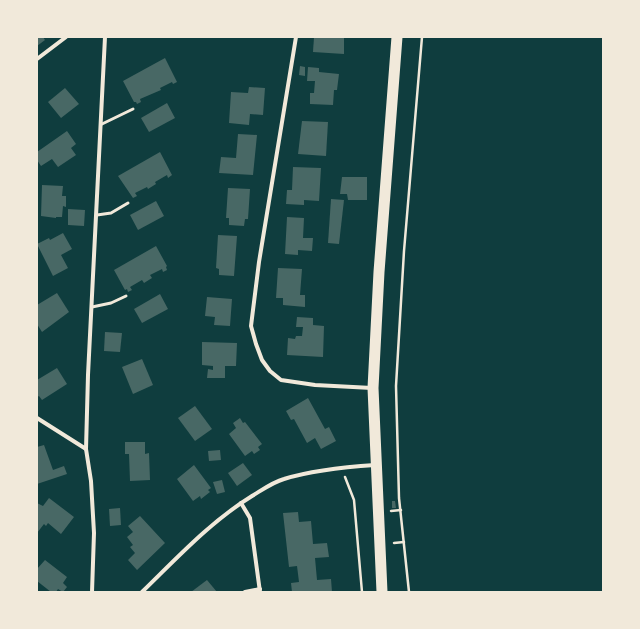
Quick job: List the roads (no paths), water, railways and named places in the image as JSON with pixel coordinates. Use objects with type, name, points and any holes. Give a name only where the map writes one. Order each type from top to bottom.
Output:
[{"type":"highway","points":[[382,592],[375,465],[373,388],[379,272],[398,37]]},
{"type":"street","points":[[37,59],[66,37]]},
{"type":"street","points":[[92,592],[94,533],[91,481],[86,450],[105,37]]},
{"type":"street","points":[[296,37],[259,262],[251,326],[262,360],[270,371],[281,380],[315,385],[373,388]]},
{"type":"street","points":[[37,418],[86,450]]},
{"type":"street","points":[[142,592],[209,527],[241,503],[268,486],[284,479],[340,468],[375,465]]},
{"type":"street","points":[[241,503],[250,518],[260,591],[245,592]]},
{"type":"lane","points":[[102,124],[133,109]]},
{"type":"lane","points":[[97,215],[111,213],[128,203]]},
{"type":"lane","points":[[92,307],[111,304],[126,296]]}]
